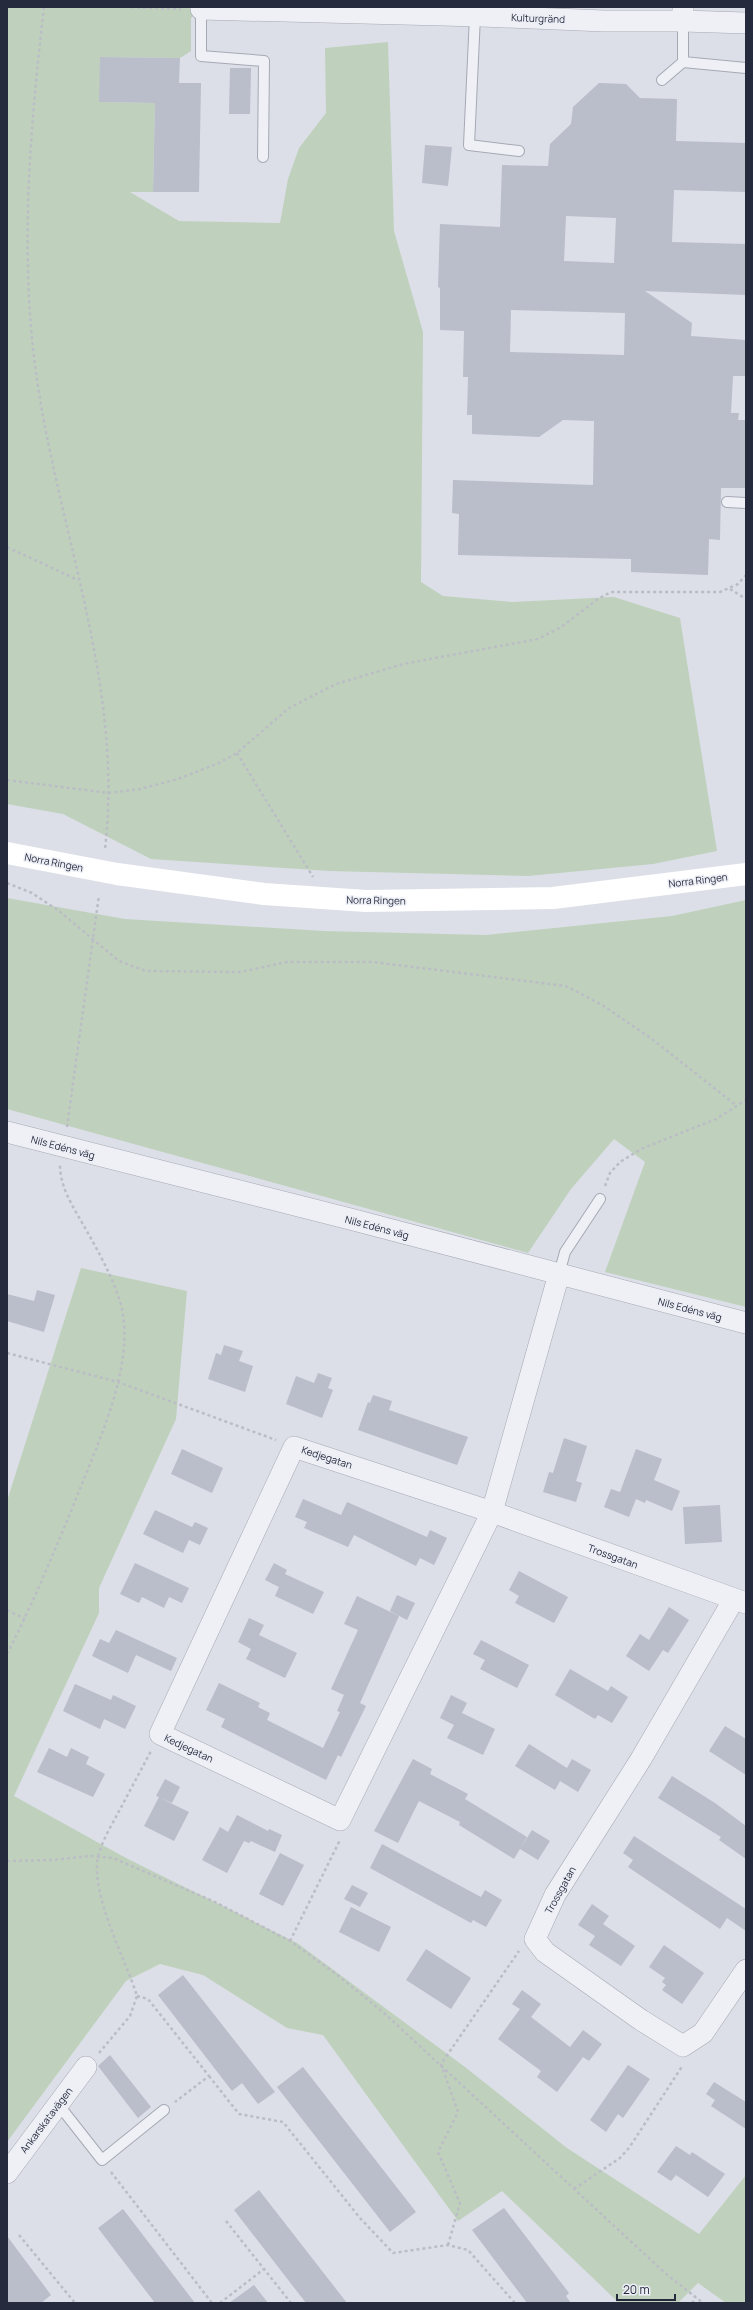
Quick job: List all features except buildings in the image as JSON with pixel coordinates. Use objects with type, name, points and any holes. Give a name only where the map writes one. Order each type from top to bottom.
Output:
[{"type":"main road","name":"Norra Ringen","points":[[7,853],[117,874],[264,894],[366,901],[553,898],[746,874]]},
{"type":"street","name":"Kulturgränd","points":[[201,8],[604,21],[683,14],[746,23]]},
{"type":"street","name":"Nils Edéns väg","points":[[7,1132],[63,1148],[558,1274],[746,1324]]},
{"type":"street","points":[[340,1820],[492,1512],[558,1274]]},
{"type":"street","name":"Kedjegatan","points":[[340,1820],[160,1734],[294,1446],[492,1512]]},
{"type":"street","name":"Trossgatan","points":[[492,1512],[740,1601],[555,1895],[535,1939]]},
{"type":"street","points":[[535,1939],[545,1952],[641,2020],[683,2046],[703,2033],[746,1970]]},
{"type":"street","name":"Ankarskatavägen","points":[[7,2173],[86,2067]]},
{"type":"lane","points":[[201,8],[201,56],[264,61],[263,157]]},
{"type":"lane","points":[[683,14],[683,62]]},
{"type":"lane","points":[[476,16],[469,145],[519,151]]},
{"type":"lane","points":[[662,80],[683,62],[746,68]]},
{"type":"lane","points":[[727,502],[746,503]]},
{"type":"lane","points":[[558,1274],[565,1252],[600,1199]]},
{"type":"lane","points":[[58,2104],[102,2160],[164,2110]]},
{"type":"path","points":[[44,7],[30,143],[27,208],[29,296],[36,376],[44,420],[79,580],[104,707],[109,793],[105,849]]},
{"type":"path","points":[[125,7],[201,8]]},
{"type":"path","points":[[7,547],[79,580]]},
{"type":"path","points":[[7,780],[109,793],[140,789],[178,779],[219,763],[238,753],[301,700],[361,675],[403,664],[538,639],[561,627],[598,598],[611,592],[635,590],[710,593],[730,589],[738,584],[746,575]]},
{"type":"path","points":[[730,589],[746,599]]},
{"type":"path","points":[[238,753],[281,822],[324,898]]},
{"type":"path","points":[[7,883],[32,893],[48,904],[73,922],[92,941],[119,961],[146,971],[240,972],[287,962],[373,962],[566,986],[602,1005],[652,1039],[737,1106]]},
{"type":"path","points":[[7,1654],[25,1619],[85,1475],[118,1382],[124,1333],[121,1304],[106,1266],[66,1193],[60,1173],[71,1107],[99,895]]},
{"type":"path","points":[[600,1199],[610,1173],[620,1162],[641,1148],[716,1119],[746,1100]]},
{"type":"path","points":[[7,1353],[118,1382],[294,1446]]},
{"type":"path","points":[[7,1610],[25,1619]]},
{"type":"path","points":[[86,2067],[130,2016],[137,1996],[119,1953],[100,1890],[97,1876],[98,1855],[109,1829],[160,1734]]},
{"type":"path","points":[[290,1941],[338,1846],[341,1831],[340,1820]]},
{"type":"path","points":[[7,1861],[31,1862],[98,1855],[113,1858],[162,1878],[222,1906],[290,1941],[335,1973],[441,2064],[574,2189],[703,2303]]},
{"type":"path","points":[[441,2064],[511,1959],[521,1948],[535,1939]]},
{"type":"path","points":[[137,1996],[148,1999],[239,2114],[283,2122],[360,2218],[393,2253],[448,2245],[468,2250],[515,2303]]},
{"type":"path","points":[[574,2189],[620,2158],[629,2148],[682,2067],[684,2058],[683,2046]]},
{"type":"path","points":[[441,2064],[458,2112],[438,2152],[460,2203],[448,2245]]},
{"type":"path","points":[[164,2110],[209,2076]]},
{"type":"path","points":[[102,2160],[212,2303]]},
{"type":"path","points":[[226,2221],[291,2303]]},
{"type":"path","points":[[19,2235],[75,2303]]},
{"type":"path","points":[[220,2303],[264,2269]]},
{"type":"path","points":[[692,2303],[696,2298]]},
{"type":"green space","points":[[7,7],[202,7],[191,18],[191,51],[180,58],[100,57],[100,102],[155,103],[153,192],[130,192],[179,221],[280,223],[288,179],[299,148],[326,113],[325,48],[388,42],[394,231],[423,332],[421,582],[443,596],[512,602],[614,597],[680,618],[717,851],[653,864],[528,876],[329,871],[151,859],[63,814],[7,804]]},
{"type":"green space","points":[[7,898],[125,919],[324,931],[486,935],[672,916],[746,900],[746,1307],[605,1272],[645,1162],[614,1139],[571,1189],[528,1253],[7,1109]]},
{"type":"green space","points":[[81,1268],[187,1291],[176,1419],[99,1588],[99,1613],[14,1796],[126,1858],[297,1943],[465,2067],[567,2148],[699,2234],[746,2175],[746,2303],[726,2303],[698,2283],[678,2303],[619,2303],[502,2191],[458,2221],[323,2035],[287,2028],[203,1975],[160,1964],[126,1981],[7,2142],[7,1501]]}]
